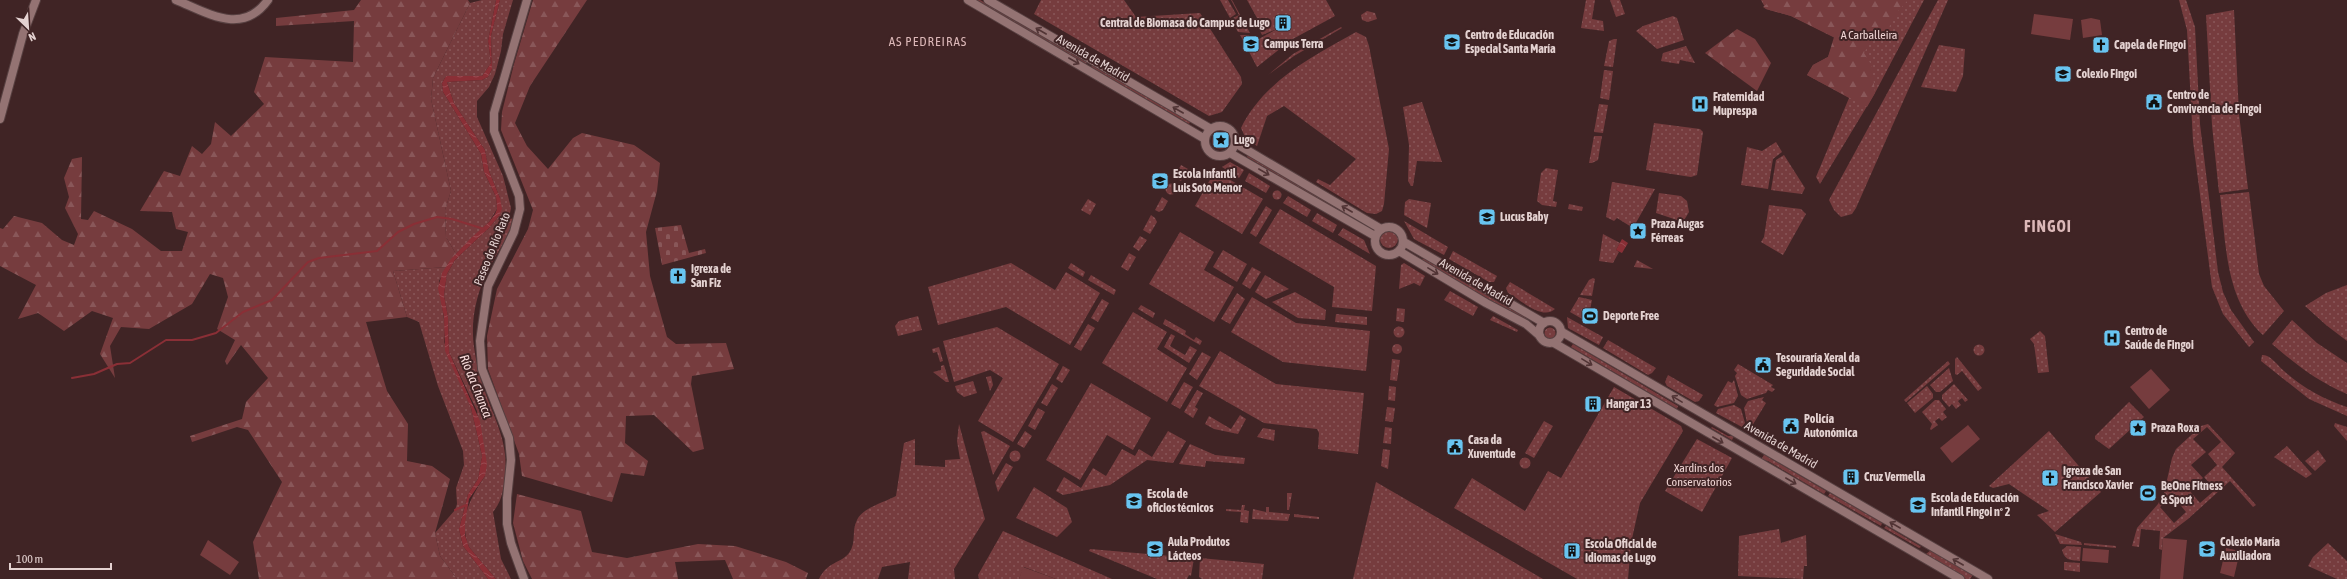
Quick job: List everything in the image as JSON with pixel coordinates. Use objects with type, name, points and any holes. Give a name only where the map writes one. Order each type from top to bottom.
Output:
[{"type":"street","points":[[0,119],[23,34],[36,0]]},
{"type":"street","points":[[176,0],[231,20],[250,17],[260,10],[268,0]]},
{"type":"street","name":"Paseo do Río Rato","points":[[524,579],[511,543],[507,524],[507,498],[511,460],[509,438],[482,369],[480,342],[488,286],[518,222],[519,196],[494,130],[494,113],[527,0]]},
{"type":"street","name":"Avenida de Madrid","points":[[968,0],[1206,139]]},
{"type":"street","name":"Avenida de Madrid","points":[[988,0],[1211,129]]},
{"type":"street","points":[[1218,127],[1227,128],[1233,133],[1235,143],[1230,152],[1223,156],[1212,154],[1208,150],[1206,139],[1211,129],[1218,127]]},
{"type":"street","points":[[1235,143],[1381,228]]},
{"type":"street","points":[[1230,152],[1375,236]]},
{"type":"street","points":[[1386,226],[1395,227],[1403,236],[1404,242],[1399,251],[1389,255],[1379,252],[1374,244],[1375,236],[1381,228],[1386,226]]},
{"type":"street","name":"Avenida de Madrid","points":[[1404,242],[1544,323]]},
{"type":"street","name":"Avenida de Madrid","points":[[1399,251],[1486,303],[1526,324],[1540,336]]},
{"type":"street","points":[[1554,343],[1559,339],[1562,332],[1560,326],[1555,322],[1549,321],[1544,323],[1540,328],[1540,336],[1545,342],[1554,343],[1960,579]]},
{"type":"street","name":"Avenida de Madrid","points":[[1562,332],[1988,579]]},
{"type":"green space","points":[[361,0],[468,0],[470,3],[433,78],[431,99],[451,191],[445,210],[446,237],[456,254],[446,267],[393,271],[407,317],[366,322],[387,391],[408,424],[407,461],[432,466],[450,479],[435,533],[440,556],[457,579],[259,579],[253,542],[282,482],[248,430],[237,427],[192,442],[190,436],[242,419],[246,402],[268,378],[241,345],[227,365],[225,361],[235,340],[217,329],[228,297],[223,278],[210,274],[192,304],[149,329],[121,327],[110,346],[115,378],[100,354],[113,318],[92,311],[64,331],[38,313],[18,319],[36,285],[0,266],[0,228],[3,229],[14,216],[42,223],[62,240],[74,245],[78,234],[65,208],[69,197],[64,178],[72,159],[82,157],[81,219],[88,220],[94,211],[132,229],[161,251],[182,251],[188,232],[176,229],[172,212],[140,211],[164,171],[180,176],[192,146],[202,154],[211,144],[215,122],[231,136],[264,104],[254,92],[265,57],[353,62],[354,21],[276,26],[276,18],[354,10]]},
{"type":"green space","points":[[482,0],[496,0],[488,41],[491,63],[482,76],[446,76],[442,83],[443,92],[481,154],[484,172],[496,197],[497,209],[489,222],[456,254],[446,237],[445,210],[451,191],[431,99],[433,78],[470,3]]},
{"type":"green space","points":[[500,0],[513,0],[503,34],[501,51],[495,74],[489,87],[477,101],[477,117],[503,176],[511,208],[509,218],[513,219],[506,238],[489,268],[481,287],[474,316],[473,337],[480,376],[504,445],[506,470],[504,485],[500,499],[493,512],[501,559],[511,579],[496,579],[469,547],[466,537],[465,518],[467,510],[470,501],[485,476],[477,411],[449,352],[448,317],[444,295],[447,274],[455,260],[489,228],[499,216],[500,198],[489,171],[485,150],[454,103],[447,82],[482,80],[488,77],[492,69],[491,36]]},
{"type":"green space","points":[[533,0],[587,0],[530,86],[515,123],[527,146],[548,169],[573,138],[582,133],[634,145],[660,163],[657,191],[646,232],[650,276],[667,337],[676,344],[726,343],[734,369],[692,376],[691,384],[704,449],[693,452],[654,415],[626,416],[625,443],[648,461],[644,476],[621,473],[612,502],[522,476],[519,454],[488,369],[487,336],[497,289],[528,229],[533,210],[501,130],[502,112],[514,64]]},
{"type":"green space","points":[[975,0],[980,0],[1087,62],[1086,64]]},
{"type":"green space","points":[[1041,0],[1124,0],[1136,17],[1200,13],[1241,77],[1242,84],[1222,112],[1209,116],[1034,14]]},
{"type":"green space","points":[[1220,0],[1228,0],[1236,14],[1230,18]]},
{"type":"green space","points":[[1231,0],[1250,33],[1238,32],[1231,19],[1239,15]]},
{"type":"green space","points":[[1247,0],[1326,0],[1335,16],[1291,40],[1257,67],[1246,46],[1277,29],[1262,35],[1259,29],[1262,27]]},
{"type":"green space","points":[[1586,0],[1595,0],[1592,19],[1603,21],[1604,31],[1581,28]]},
{"type":"green space","points":[[1610,0],[1620,0],[1625,14],[1616,17]]},
{"type":"green space","name":"A Carballeira","points":[[1761,0],[1924,0],[1875,93],[1820,184],[1816,177],[1849,98],[1807,75],[1813,65],[1828,57],[1835,38],[1791,16],[1766,9]]},
{"type":"green space","name":"A Carballeira","points":[[1766,0],[1908,0],[1893,17],[1888,31],[1871,41],[1864,53],[1872,66],[1875,93],[1867,107],[1807,75],[1813,65],[1828,57],[1834,37],[1791,16],[1766,9],[1763,7],[1767,4]]},
{"type":"green space","points":[[1938,0],[1948,0],[1856,208],[1852,214],[1841,217],[1834,210],[1829,200]]},
{"type":"green space","points":[[2179,0],[2186,0],[2195,27],[2200,124],[2218,272],[2223,292],[2231,310],[2254,342],[2249,347],[2223,314],[2212,287],[2193,141],[2187,30]]},
{"type":"green space","points":[[2234,10],[2239,114],[2248,189],[2219,193],[2212,125],[2206,15]]},
{"type":"green space","points":[[1367,11],[1375,13],[1377,19],[1368,22],[1362,20],[1361,15]]},
{"type":"green space","points":[[2034,14],[2073,19],[2070,40],[2031,34]]},
{"type":"green space","points":[[1673,16],[1677,18],[1684,40],[1657,49],[1636,31],[1643,26]]},
{"type":"green space","points":[[2091,18],[2100,20],[2102,35],[2083,38],[2081,20]]},
{"type":"green space","points":[[1341,27],[1342,28],[1294,56],[1268,75],[1293,54]]},
{"type":"green space","points":[[1737,29],[1755,39],[1771,63],[1757,91],[1705,53]]},
{"type":"green space","points":[[1356,32],[1366,37],[1369,46],[1389,149],[1384,204],[1382,211],[1376,214],[1367,213],[1316,182],[1318,179],[1330,185],[1356,159],[1284,106],[1267,116],[1257,146],[1246,139],[1241,128],[1251,111],[1276,83],[1291,71]]},
{"type":"green space","points":[[1240,35],[1249,35],[1252,40],[1245,44]]},
{"type":"green space","points":[[1617,39],[1613,67],[1604,66],[1609,41]]},
{"type":"green space","points":[[1939,45],[1965,49],[1963,76],[1956,92],[1921,87]]},
{"type":"green space","points":[[1686,46],[1695,63],[1680,60],[1679,64],[1661,61],[1663,53]]},
{"type":"green space","points":[[1093,65],[1190,122],[1189,124],[1091,67]]},
{"type":"green space","points":[[1604,70],[1613,71],[1609,100],[1600,98]]},
{"type":"green space","points":[[1422,102],[1442,162],[1417,161],[1413,186],[1411,186],[1408,181],[1409,145],[1403,107]]},
{"type":"green space","points":[[1599,104],[1608,105],[1603,133],[1594,132]]},
{"type":"green space","points":[[1654,123],[1700,129],[1703,132],[1697,175],[1691,177],[1646,170]]},
{"type":"green space","points":[[1217,133],[1223,133],[1228,138],[1226,147],[1223,149],[1217,149],[1212,144],[1212,138]]},
{"type":"green space","points":[[1594,136],[1602,136],[1598,160],[1589,163]]},
{"type":"green space","points":[[1776,142],[1782,152],[1773,159],[1768,189],[1741,185],[1747,147],[1762,151]]},
{"type":"green space","points":[[1248,155],[1354,218],[1353,219],[1247,157]]},
{"type":"green space","points":[[1784,155],[1805,188],[1802,194],[1771,190],[1776,160]]},
{"type":"green space","points":[[1230,162],[1244,170],[1239,178],[1222,167]]},
{"type":"green space","points":[[1181,165],[1188,169],[1181,181],[1174,177]]},
{"type":"green space","points":[[1546,168],[1558,170],[1553,201],[1557,202],[1556,207],[1542,205],[1537,201],[1541,173]]},
{"type":"green space","points":[[1215,171],[1263,199],[1242,234],[1195,206]]},
{"type":"green space","points":[[1249,173],[1270,186],[1266,193],[1245,181]]},
{"type":"green space","points":[[1612,182],[1655,189],[1633,228],[1617,218],[1614,221],[1606,217]]},
{"type":"green space","points":[[1169,184],[1173,184],[1175,185],[1175,193],[1169,194],[1166,191],[1166,187]]},
{"type":"green space","points":[[1277,190],[1282,195],[1277,200],[1272,195]]},
{"type":"green space","points":[[2249,192],[2259,274],[2264,286],[2284,311],[2263,335],[2250,321],[2234,288],[2226,251],[2220,195]]},
{"type":"green space","points":[[1659,193],[1681,196],[1687,201],[1689,212],[1683,222],[1656,213]]},
{"type":"green space","points":[[1288,196],[1311,210],[1307,217],[1283,203]]},
{"type":"green space","points":[[1162,197],[1168,201],[1163,210],[1159,212],[1155,210]]},
{"type":"green space","points":[[1088,199],[1096,204],[1090,215],[1081,210]]},
{"type":"green space","points":[[1409,199],[1431,203],[1427,228],[1404,215],[1405,202]]},
{"type":"green space","points":[[1569,204],[1583,207],[1582,211],[1568,209]]},
{"type":"green space","points":[[1769,205],[1801,209],[1806,214],[1783,255],[1761,242],[1764,237]]},
{"type":"green space","points":[[1266,206],[1272,210],[1256,237],[1250,233]]},
{"type":"green space","points":[[1280,209],[1376,266],[1372,311],[1332,307],[1334,287],[1259,243]]},
{"type":"green space","points":[[1317,213],[1337,225],[1333,233],[1312,221]]},
{"type":"green space","points":[[1151,215],[1157,222],[1150,234],[1143,230]]},
{"type":"green space","points":[[1404,221],[1448,247],[1444,255],[1414,239]]},
{"type":"green space","points":[[681,225],[689,253],[705,249],[706,253],[662,265],[655,228]]},
{"type":"green space","points":[[1343,228],[1364,240],[1370,254],[1338,235]]},
{"type":"green space","points":[[1389,230],[1395,233],[1398,239],[1395,245],[1389,248],[1383,245],[1380,239],[1383,233]]},
{"type":"green space","points":[[1180,232],[1214,252],[1204,270],[1234,287],[1214,322],[1149,284]]},
{"type":"green space","points":[[1603,234],[1620,243],[1616,250],[1619,252],[1613,263],[1599,261]]},
{"type":"green space","points":[[1140,236],[1147,240],[1139,251],[1133,247]]},
{"type":"green space","points":[[1223,250],[1247,264],[1237,282],[1213,267]]},
{"type":"green space","points":[[1453,251],[1497,276],[1494,282],[1489,282],[1449,259]]},
{"type":"green space","points":[[1129,253],[1136,257],[1128,271],[1121,267]]},
{"type":"green space","points":[[1424,257],[1527,318],[1526,321],[1422,260]]},
{"type":"green space","points":[[1637,260],[1653,269],[1634,267]]},
{"type":"green space","points":[[1011,263],[1055,290],[1066,272],[1100,293],[1070,345],[1006,307],[938,325],[928,287]]},
{"type":"green space","points":[[1071,263],[1085,272],[1083,277],[1068,268]]},
{"type":"green space","points":[[1404,263],[1425,276],[1420,286],[1414,283],[1399,289],[1401,265]]},
{"type":"green space","points":[[446,267],[439,281],[445,327],[444,342],[471,408],[482,456],[478,479],[468,494],[459,529],[463,546],[488,579],[457,579],[440,556],[435,533],[455,510],[457,504],[456,488],[464,465],[463,451],[438,386],[419,322],[407,317],[393,271]]},
{"type":"green space","points":[[1252,267],[1261,272],[1250,289],[1242,284]]},
{"type":"green space","points":[[1091,275],[1116,290],[1114,295],[1088,280]]},
{"type":"green space","points":[[1265,275],[1289,289],[1266,299],[1255,292]]},
{"type":"green space","points":[[1593,278],[1595,279],[1592,296],[1580,295],[1589,280]]},
{"type":"green space","points":[[1510,282],[1555,309],[1550,312],[1544,312],[1531,308],[1508,293],[1506,288]]},
{"type":"green space","points":[[2347,285],[2347,341],[2305,306],[2326,293]]},
{"type":"green space","points":[[1450,291],[1478,307],[1473,316],[1444,300]]},
{"type":"green space","points":[[1295,292],[1326,310],[1325,320],[1298,318],[1272,302]]},
{"type":"green space","points":[[1237,293],[1245,299],[1230,324],[1221,319]]},
{"type":"green space","points":[[1252,297],[1296,323],[1370,331],[1366,371],[1283,362],[1231,332]]},
{"type":"green space","points":[[1579,297],[1592,300],[1590,310],[1584,320],[1570,312]]},
{"type":"green space","points":[[1102,299],[1109,303],[1098,322],[1091,318]]},
{"type":"green space","points":[[1141,305],[1155,313],[1153,318],[1138,309]]},
{"type":"green space","points":[[1397,308],[1405,309],[1404,322],[1396,321]]},
{"type":"green space","points":[[1133,312],[1167,332],[1157,349],[1187,368],[1167,402],[1102,363]]},
{"type":"green space","points":[[1336,314],[1367,317],[1367,325],[1335,322]]},
{"type":"green space","points":[[918,316],[922,330],[898,336],[895,326],[899,321]]},
{"type":"green space","points":[[1493,316],[1518,330],[1517,332],[1490,320]]},
{"type":"green space","points":[[1567,317],[1603,337],[1599,345],[1568,328]]},
{"type":"green space","points":[[1165,319],[1186,331],[1185,334],[1194,340],[1196,337],[1202,341],[1200,345],[1163,324]]},
{"type":"green space","points":[[2292,320],[2317,343],[2347,363],[2347,394],[2326,384],[2307,372],[2272,344]]},
{"type":"green space","points":[[1088,324],[1095,328],[1081,351],[1074,347]]},
{"type":"green space","points":[[997,327],[1059,364],[1013,442],[978,421],[1003,378],[990,370],[954,382],[943,341]]},
{"type":"green space","points":[[1397,327],[1401,327],[1403,328],[1403,336],[1397,337],[1394,334],[1394,330]]},
{"type":"green space","points":[[1550,327],[1554,329],[1556,333],[1554,337],[1550,339],[1546,337],[1544,333],[1546,329]]},
{"type":"green space","points":[[2040,331],[2045,336],[2049,372],[2038,373],[2034,344],[2030,339]]},
{"type":"green space","points":[[1171,334],[1175,336],[1170,346],[1185,355],[1190,346],[1197,350],[1189,363],[1164,347]]},
{"type":"green space","points":[[1608,340],[1656,368],[1648,375],[1603,348]]},
{"type":"green space","points":[[1395,344],[1399,344],[1401,345],[1401,353],[1395,354],[1392,351],[1392,347]]},
{"type":"green space","points":[[1573,344],[1678,406],[1677,409],[1571,347]]},
{"type":"green space","points":[[1977,345],[1981,345],[1983,346],[1983,354],[1977,355],[1974,352],[1974,348]]},
{"type":"green space","points":[[939,347],[943,361],[940,362],[937,352],[933,353],[932,349]]},
{"type":"green space","points":[[1220,351],[1276,384],[1364,393],[1358,454],[1318,449],[1319,433],[1317,429],[1264,423],[1199,386]]},
{"type":"green space","points":[[1202,352],[1211,357],[1197,380],[1189,374]]},
{"type":"green space","points":[[2262,355],[2271,358],[2291,377],[2306,388],[2330,401],[2347,407],[2347,416],[2309,399],[2261,361]]},
{"type":"green space","points":[[1957,357],[1982,388],[1978,391],[1962,371],[1957,375],[1955,374],[1955,359]]},
{"type":"green space","points":[[1392,359],[1400,360],[1397,381],[1390,380]]},
{"type":"green space","points":[[1948,361],[1950,364],[1906,402],[1904,400]]},
{"type":"green space","points":[[1738,364],[1773,385],[1771,387],[1775,389],[1772,392],[1768,390],[1766,393],[1747,399],[1741,395],[1735,376],[1737,373],[1734,370]]},
{"type":"green space","points":[[944,365],[949,382],[946,382],[933,372],[941,370],[941,366]]},
{"type":"green space","points":[[1063,366],[1070,370],[1062,383],[1056,379]]},
{"type":"green space","points":[[1949,368],[1953,381],[1940,392],[1936,392],[1930,385]]},
{"type":"green space","points":[[2151,369],[2170,390],[2149,409],[2130,387]]},
{"type":"green space","points":[[1668,375],[1703,395],[1699,401],[1695,402],[1667,386],[1665,382]]},
{"type":"green space","points":[[991,376],[993,385],[990,391],[986,377]]},
{"type":"green space","points":[[1734,380],[1738,396],[1734,403],[1717,407],[1714,405],[1728,381],[1732,383]]},
{"type":"green space","points":[[973,381],[977,393],[964,397],[957,392],[955,386]]},
{"type":"green space","points":[[1184,382],[1193,387],[1180,409],[1171,404]]},
{"type":"green space","points":[[1091,383],[1151,418],[1133,450],[1107,435],[1080,480],[1046,460]]},
{"type":"green space","points":[[1052,384],[1058,388],[1047,406],[1041,403]]},
{"type":"green space","points":[[1954,384],[1968,400],[1965,402],[1962,398],[1958,401],[1961,405],[1956,409],[1952,404],[1949,407],[1942,399],[1942,395]]},
{"type":"green space","points":[[1389,386],[1396,387],[1395,401],[1388,400]]},
{"type":"green space","points":[[1927,386],[1933,394],[1933,398],[1915,413],[1907,403]]},
{"type":"green space","points":[[1614,387],[1681,426],[1683,431],[1640,503],[1631,543],[1628,579],[1577,579],[1454,508],[1472,478],[1525,511],[1548,471],[1561,478]]},
{"type":"green space","points":[[1197,390],[1203,393],[1195,407],[1198,409],[1193,418],[1184,412]]},
{"type":"green space","points":[[1764,397],[1762,400],[1766,403],[1752,426],[1747,423],[1744,408],[1748,401]]},
{"type":"green space","points":[[1935,400],[1939,400],[1946,409],[1943,412],[1947,417],[1942,421],[1939,418],[1935,421],[1938,425],[1931,430],[1932,424],[1922,412]]},
{"type":"green space","points":[[2129,402],[2144,417],[2109,449],[2095,439],[2095,436]]},
{"type":"green space","points":[[1734,405],[1741,409],[1745,423],[1742,427],[1716,413],[1718,409]]},
{"type":"green space","points":[[1387,407],[1395,408],[1393,422],[1385,421]]},
{"type":"green space","points":[[1038,408],[1045,412],[1035,430],[1028,426]]},
{"type":"green space","points":[[1240,415],[1246,419],[1238,434],[1214,429],[1205,424],[1209,416],[1231,429]]},
{"type":"green space","points":[[1544,421],[1553,426],[1534,458],[1525,453]]},
{"type":"green space","points":[[2335,423],[2347,427],[2347,441],[2334,426]]},
{"type":"green space","points":[[959,424],[985,519],[954,569],[955,579],[908,579],[910,562],[882,567],[878,579],[819,579],[826,569],[849,553],[853,545],[855,524],[860,516],[874,506],[896,496],[904,443],[915,439],[915,465],[945,467],[945,460],[960,459],[957,441]]},
{"type":"green space","points":[[2208,424],[2235,453],[2222,467],[2256,505],[2253,507],[2230,481],[2188,519],[2163,538],[2162,550],[2159,549],[2160,531],[2141,529],[2139,547],[2132,546],[2137,528],[2158,504],[2164,493],[2172,458],[2176,449],[2201,426]],"holes":[[[2207,427],[2221,442],[2208,454],[2217,465],[2204,477],[2215,490],[2200,503],[2189,490],[2203,478],[2191,465],[2206,452],[2193,439]],[[2173,496],[2186,512],[2174,523],[2160,507]]]},
{"type":"green space","points":[[1968,425],[1980,439],[1952,463],[1940,448]]},
{"type":"green space","points":[[1385,427],[1392,428],[1391,444],[1383,443]]},
{"type":"green space","points":[[1712,427],[1728,436],[1734,436],[1732,440],[1711,428]]},
{"type":"green space","points":[[1263,428],[1275,430],[1274,441],[1257,437]]},
{"type":"green space","points":[[984,431],[1010,446],[993,475],[981,432]]},
{"type":"green space","points":[[1025,431],[1032,436],[1024,448],[1017,444]]},
{"type":"green space","points":[[1168,431],[1186,441],[1173,463],[1147,460],[1110,485],[1063,495],[1056,491],[1064,477],[1081,488],[1093,468],[1106,476],[1122,449],[1135,456],[1139,449],[1152,457]]},
{"type":"green space","points":[[2049,431],[2101,492],[2055,532],[2037,515],[2049,511],[2009,484],[1993,488],[1989,486]]},
{"type":"green space","name":"Xardíns dos Conservatorios","points":[[1697,439],[1732,458],[1702,512],[1665,491]]},
{"type":"green space","points":[[1190,444],[1215,455],[1245,458],[1244,464],[1206,461],[1205,467],[1179,464]]},
{"type":"green space","points":[[2287,446],[2312,474],[2306,478],[2274,457]]},
{"type":"green space","points":[[1383,449],[1390,450],[1388,469],[1381,466]]},
{"type":"green space","points":[[2318,450],[2326,461],[2315,471],[2305,461]]},
{"type":"green space","points":[[1013,451],[1017,451],[1019,452],[1019,460],[1013,461],[1010,458],[1010,454]]},
{"type":"green space","points":[[1765,453],[1770,458],[1826,491],[1824,494],[1768,461],[1761,460]]},
{"type":"green space","points":[[1525,457],[1529,459],[1531,463],[1529,467],[1525,469],[1521,467],[1519,463],[1521,459]]},
{"type":"green space","points":[[1006,463],[1013,467],[998,492],[995,482]]},
{"type":"green space","points":[[1376,482],[1543,579],[1353,579]]},
{"type":"green space","points":[[1034,487],[1067,508],[1072,522],[1057,537],[1016,518]]},
{"type":"green space","points":[[1287,493],[1292,493],[1289,510],[1287,510]]},
{"type":"green space","points":[[1830,493],[1882,523],[1881,526],[1828,496]]},
{"type":"green space","points":[[517,494],[581,511],[592,552],[627,558],[698,544],[735,546],[786,562],[808,573],[806,579],[733,579],[725,560],[675,562],[678,579],[532,579],[523,561],[513,523]]},
{"type":"green space","points":[[1242,505],[1245,505],[1244,510],[1249,511],[1248,523],[1240,522],[1241,512],[1226,511],[1226,509],[1241,510]]},
{"type":"green space","points":[[1266,507],[1269,507],[1269,512],[1290,514],[1288,521],[1252,519],[1253,509],[1266,512]]},
{"type":"green space","points":[[1294,514],[1319,517],[1319,519],[1294,517]]},
{"type":"green space","points":[[1886,526],[1921,547],[1919,548],[1884,528]]},
{"type":"green space","points":[[1779,529],[1781,543],[1806,535],[1807,566],[1804,566],[1803,579],[1738,576],[1739,536]]},
{"type":"green space","points":[[1003,531],[1112,579],[1056,579],[1024,567],[1019,579],[979,579],[978,575]]},
{"type":"green space","points":[[2055,534],[2081,542],[2082,545],[2060,544]]},
{"type":"green space","points":[[2163,538],[2187,540],[2183,579],[2160,579]]},
{"type":"green space","points":[[208,540],[239,562],[230,575],[200,555]]},
{"type":"green space","points":[[2084,543],[2116,546],[2116,548],[2084,545]]},
{"type":"green space","points":[[2328,543],[2347,561],[2347,579],[2337,579],[2308,566],[2313,557]]},
{"type":"green space","points":[[2067,546],[2081,547],[2080,561],[2066,558],[2062,550]]},
{"type":"green space","points":[[2083,548],[2109,550],[2108,563],[2082,561]]},
{"type":"green space","points":[[2226,548],[2240,551],[2234,577],[2220,573]]},
{"type":"green space","points":[[1090,549],[1194,558],[1191,576],[1189,575],[1187,579],[1157,579],[1089,551]]},
{"type":"green space","points":[[1931,550],[1973,575],[1970,579],[1966,579],[1926,554]]},
{"type":"green space","points":[[1200,558],[1264,564],[1262,579],[1202,579],[1199,577]]},
{"type":"green space","points":[[2064,562],[2080,563],[2080,572],[2064,570]]},
{"type":"green space","points":[[1023,567],[1056,579],[1019,579]]},
{"type":"water","points":[[496,0],[500,0],[491,36],[492,69],[488,77],[482,80],[447,82],[454,103],[485,150],[489,171],[500,198],[502,209],[499,216],[489,228],[455,260],[447,274],[444,295],[448,317],[449,352],[480,421],[487,464],[485,476],[469,499],[465,523],[465,535],[469,547],[496,579],[488,579],[463,546],[459,529],[468,494],[478,479],[482,456],[471,408],[445,351],[444,317],[438,288],[442,273],[451,259],[489,222],[497,209],[496,197],[484,172],[481,154],[443,92],[442,83],[446,76],[482,76],[491,63],[488,41]]},
{"type":"water","points":[[1622,239],[1628,243],[1622,253],[1616,250]]},
{"type":"waterway","points":[[72,378],[94,374],[117,364],[130,363],[166,340],[192,340],[216,333],[243,312],[272,300],[308,262],[319,258],[377,251],[398,232],[414,224],[437,217],[452,219],[484,229]]},
{"type":"waterway","points":[[455,510],[466,505]]},
{"type":"place","name":"Central de Biomasa do Campus de Lugo","points":[[1283,23]]},
{"type":"place","name":"Centro de Educación Especial Santa María","points":[[1452,42]]},
{"type":"place","name":"Campus Terra","points":[[1251,44]]},
{"type":"place","name":"Capela de Fingoi","points":[[2101,45]]},
{"type":"place","name":"Colexio Fingoi","points":[[2063,74]]},
{"type":"place","name":"Centro de Convivencia de Fingoi","points":[[2154,102]]},
{"type":"place","name":"Fraternidad Muprespa","points":[[1700,104]]},
{"type":"place","name":"Lugo","points":[[1221,140]]},
{"type":"place","name":"Escola Infantil Luis Soto Menor","points":[[1160,181]]},
{"type":"place","name":"Lucus Baby","points":[[1487,217]]},
{"type":"place","name":"Praza Augas Férreas","points":[[1638,231]]},
{"type":"place","name":"Igrexa de San Fiz","points":[[678,276]]},
{"type":"place","name":"Deporte Free","points":[[1590,316]]},
{"type":"place","name":"Centro de Saúde de Fingoi","points":[[2112,338]]},
{"type":"place","name":"Tesouraría Xeral da Seguridade Social","points":[[1763,365]]},
{"type":"place","name":"Hangar 13","points":[[1593,404]]},
{"type":"place","name":"Policía Autonómica","points":[[1791,426]]},
{"type":"place","name":"Praza Roxa","points":[[2138,428]]},
{"type":"place","name":"Casa da Xuventude","points":[[1455,447]]},
{"type":"place","name":"Cruz Vermella","points":[[1851,477]]},
{"type":"place","name":"Igrexa de San Francisco Xavier","points":[[2050,478]]},
{"type":"place","name":"BeOne Fitness & Sport","points":[[2148,493]]},
{"type":"place","name":"Escola de oficios técnicos","points":[[1134,501]]},
{"type":"place","name":"Escola de Educación Infantil Fingoi nº 2","points":[[1918,505]]},
{"type":"place","name":"Aula Produtos Lácteos","points":[[1155,549]]},
{"type":"place","name":"Colexio María Auxiliadora","points":[[2207,549]]},
{"type":"place","name":"Escola Oficial de Idiomas de Lugo","points":[[1572,551]]},
{"type":"district","name":"AS PEDREIRAS","points":[[928,41]]},
{"type":"district","name":"FINGOI","points":[[2048,226]]},
{"type":"water label","name":"Río da Chanca","points":[[476,386]]}]
